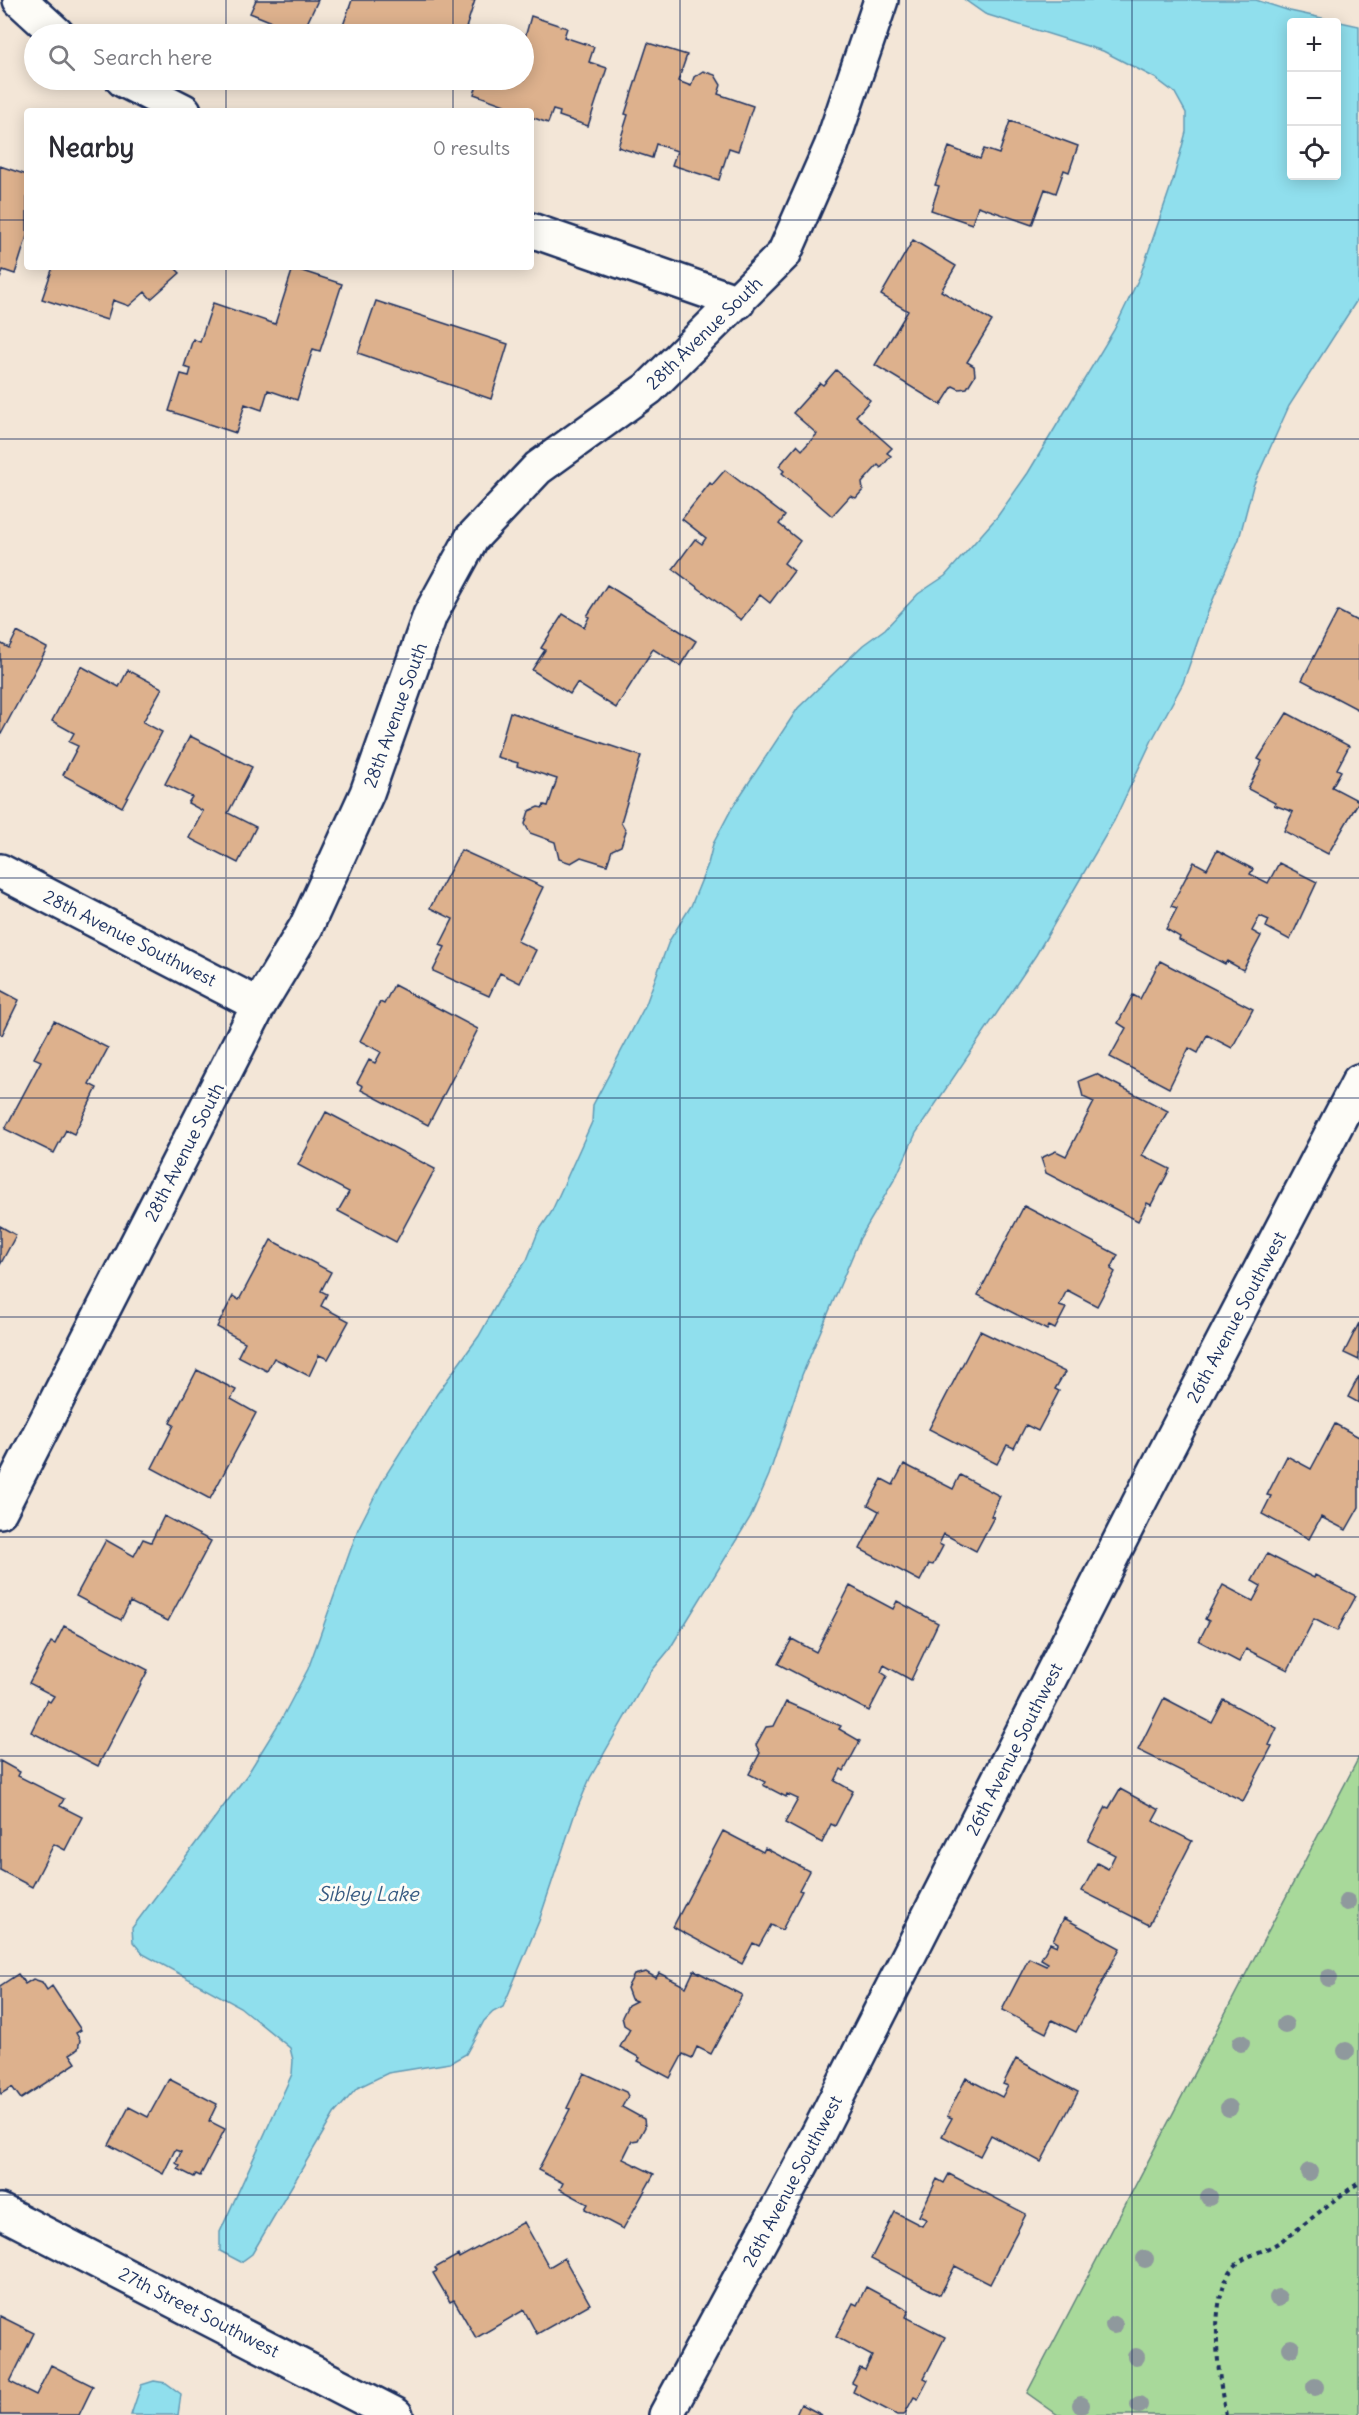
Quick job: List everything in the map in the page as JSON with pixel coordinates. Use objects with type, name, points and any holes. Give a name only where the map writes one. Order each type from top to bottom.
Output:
[{"type":"street","points":[[20,0],[46,24]]},
{"type":"street","name":"28th Avenue South","points":[[0,1511],[259,1005],[306,927],[367,793],[430,615],[472,538],[538,468],[649,388],[784,254],[831,147],[881,0]]},
{"type":"street","points":[[143,90],[178,108]]},
{"type":"street","points":[[534,231],[738,302]]},
{"type":"street","name":"28th Avenue Southwest","points":[[0,871],[259,1005]]},
{"type":"street","name":"26th Avenue Southwest","points":[[666,2415],[817,2136],[1141,1499],[1359,1081]]},
{"type":"street","name":"27th Street Southwest","points":[[0,2211],[396,2415]]},
{"type":"path","points":[[1226,2415],[1219,2349],[1219,2298],[1226,2279],[1243,2260],[1276,2244],[1333,2199],[1359,2183]]},
{"type":"green space","points":[[1359,1757],[1359,2415],[1058,2415],[1027,2393]]},
{"type":"water","name":"Sibley Lake","points":[[965,0],[1256,0],[1322,18],[1287,18],[1287,180],[1341,180],[1341,22],[1359,26],[1359,297],[1289,406],[1253,486],[1239,539],[1209,609],[1183,683],[1152,740],[1114,821],[1036,955],[916,1133],[897,1175],[860,1238],[802,1375],[769,1475],[751,1516],[669,1650],[650,1673],[590,1778],[574,1816],[539,1921],[503,2007],[493,2012],[484,2021],[466,2054],[450,2063],[388,2073],[357,2088],[334,2114],[252,2254],[241,2262],[220,2251],[220,2232],[292,2074],[293,2060],[290,2048],[240,2007],[143,1954],[133,1942],[132,1928],[247,1775],[281,1720],[308,1669],[358,1529],[384,1478],[437,1394],[479,1336],[503,1293],[527,1260],[538,1232],[551,1213],[592,1122],[593,1105],[646,1004],[669,941],[691,906],[708,864],[713,844],[732,808],[798,708],[863,645],[885,629],[918,594],[945,576],[997,517],[1028,473],[1114,330],[1140,276],[1173,180],[1186,132],[1186,113],[1175,93],[1155,78],[1103,51],[985,14]]},
{"type":"water","points":[[154,2381],[166,2383],[181,2394],[178,2415],[131,2415],[141,2385]]},
{"type":"building","points":[[256,0],[318,0],[307,24],[277,24],[250,13]]},
{"type":"building","points":[[352,0],[475,0],[467,24],[344,24]]},
{"type":"building","points":[[531,16],[567,28],[564,37],[594,47],[589,62],[607,68],[588,126],[559,116],[560,112],[553,110],[548,123],[534,118],[534,108],[513,108],[474,94],[475,90],[534,90],[534,24],[529,24]]},
{"type":"building","points":[[648,43],[687,55],[678,81],[691,86],[694,77],[703,71],[715,75],[721,85],[718,94],[753,106],[738,151],[729,148],[719,180],[672,165],[677,151],[656,144],[652,158],[618,147],[628,115],[625,114]]},
{"type":"building","points":[[1010,121],[1078,146],[1069,172],[1064,170],[1056,193],[1045,189],[1032,225],[978,206],[972,224],[931,210],[939,186],[935,185],[949,147],[980,159],[984,149],[999,154]]},
{"type":"building","points":[[0,166],[24,174],[24,246],[15,274],[3,270],[0,279]]},
{"type":"building","points":[[913,240],[956,266],[941,291],[992,321],[967,362],[974,366],[975,375],[967,388],[959,389],[953,386],[941,405],[875,365],[908,311],[881,295]]},
{"type":"building","points":[[52,270],[177,270],[180,273],[151,299],[145,292],[129,306],[113,300],[107,320],[42,299]]},
{"type":"building","points":[[292,270],[299,270],[342,284],[320,351],[313,349],[297,400],[268,390],[262,410],[245,404],[236,433],[169,411],[181,374],[189,376],[191,369],[184,367],[193,339],[200,342],[213,303],[275,324]]},
{"type":"building","points":[[376,301],[508,344],[491,399],[358,353]]},
{"type":"building","points":[[836,370],[870,400],[856,416],[892,448],[887,453],[891,456],[881,468],[878,465],[862,483],[863,490],[856,498],[850,496],[832,516],[782,473],[784,471],[779,466],[797,445],[802,450],[817,434],[793,413],[820,383],[823,385]]},
{"type":"building","points":[[725,470],[785,516],[779,524],[800,541],[784,563],[794,571],[770,603],[760,595],[741,620],[673,569],[695,539],[702,544],[706,538],[682,519],[710,483],[712,485]]},
{"type":"building","points":[[607,585],[696,641],[680,666],[653,649],[616,708],[577,683],[570,694],[532,670],[545,650],[541,648],[563,614],[584,627],[589,617],[587,616]]},
{"type":"building","points":[[1338,611],[1359,622],[1359,710],[1302,680]]},
{"type":"building","points":[[17,632],[47,648],[0,736],[0,643],[9,648]]},
{"type":"building","points":[[81,666],[119,687],[128,670],[162,688],[143,722],[162,732],[122,807],[63,775],[78,746],[69,742],[74,733],[52,721]]},
{"type":"building","points":[[510,712],[641,756],[621,822],[626,831],[621,846],[612,850],[607,865],[581,857],[571,863],[559,859],[555,842],[530,833],[525,824],[529,811],[538,807],[543,808],[544,805],[548,806],[557,779],[497,757]]},
{"type":"building","points":[[1287,713],[1349,746],[1337,769],[1341,771],[1332,787],[1359,801],[1328,854],[1284,831],[1293,812],[1274,805],[1275,803],[1248,789],[1262,761],[1258,759]]},
{"type":"building","points":[[190,736],[252,767],[228,813],[256,827],[238,863],[189,838],[203,811],[188,803],[192,797],[165,784]]},
{"type":"building","points":[[461,850],[543,887],[517,941],[536,950],[520,983],[500,973],[489,996],[433,971],[445,947],[440,945],[453,919],[430,908]]},
{"type":"building","points":[[1217,850],[1253,869],[1250,874],[1268,883],[1279,863],[1317,882],[1290,940],[1266,927],[1269,920],[1260,916],[1252,931],[1261,936],[1243,970],[1227,961],[1225,964],[1179,940],[1180,937],[1166,929],[1177,908],[1171,906],[1194,862],[1207,869]]},
{"type":"building","points":[[1160,961],[1253,1009],[1232,1048],[1207,1035],[1198,1053],[1189,1048],[1169,1088],[1110,1057],[1126,1028],[1118,1023],[1133,995],[1140,999]]},
{"type":"building","points":[[394,985],[478,1029],[428,1125],[361,1090],[363,1086],[357,1083],[369,1060],[375,1063],[381,1052],[360,1041],[380,1002],[384,1004]]},
{"type":"building","points":[[0,990],[19,1000],[2,1035],[0,1034]]},
{"type":"building","points":[[54,1021],[108,1048],[89,1084],[97,1088],[74,1134],[66,1130],[54,1153],[5,1129],[41,1061],[34,1058]]},
{"type":"building","points":[[1096,1074],[1168,1111],[1142,1155],[1170,1169],[1151,1205],[1147,1203],[1138,1221],[1046,1173],[1041,1158],[1056,1151],[1066,1156],[1094,1102],[1083,1097],[1079,1081]]},
{"type":"building","points":[[326,1112],[435,1169],[396,1242],[338,1211],[349,1192],[298,1165]]},
{"type":"building","points":[[1024,1206],[1118,1255],[1111,1269],[1115,1272],[1097,1306],[1067,1290],[1059,1306],[1066,1308],[1055,1329],[1049,1326],[1047,1330],[978,1295]]},
{"type":"building","points":[[0,1226],[16,1235],[0,1265]]},
{"type":"building","points":[[271,1240],[331,1272],[321,1291],[327,1294],[321,1306],[349,1321],[328,1359],[319,1355],[309,1376],[274,1358],[267,1371],[238,1356],[245,1342],[217,1327],[233,1296],[239,1300]]},
{"type":"building","points":[[1359,1323],[1359,1360],[1344,1353]]},
{"type":"building","points":[[980,1331],[1065,1372],[1055,1389],[1059,1391],[1038,1431],[1026,1425],[1014,1448],[1007,1445],[997,1464],[929,1429]]},
{"type":"building","points":[[197,1370],[236,1390],[231,1399],[256,1413],[210,1499],[152,1468],[174,1425],[170,1423]]},
{"type":"building","points":[[1359,1376],[1359,1403],[1348,1397]]},
{"type":"building","points":[[1335,1424],[1359,1437],[1359,1507],[1346,1530],[1321,1517],[1309,1539],[1262,1514],[1271,1496],[1267,1495],[1287,1456],[1311,1469]]},
{"type":"building","points":[[904,1464],[953,1489],[960,1475],[1000,1496],[991,1516],[994,1517],[976,1551],[944,1534],[939,1544],[943,1546],[933,1565],[929,1564],[920,1581],[860,1549],[879,1511],[868,1505],[882,1479],[893,1485]]},
{"type":"building","points":[[164,1516],[211,1541],[168,1621],[130,1602],[121,1620],[76,1596],[106,1540],[134,1556],[143,1539],[151,1542]]},
{"type":"building","points":[[1267,1554],[1356,1596],[1337,1631],[1314,1619],[1288,1670],[1246,1649],[1239,1662],[1199,1641],[1209,1621],[1205,1619],[1223,1585],[1253,1601],[1261,1586],[1252,1581]]},
{"type":"building","points":[[850,1586],[893,1609],[897,1601],[938,1623],[911,1680],[884,1665],[881,1672],[887,1676],[869,1711],[778,1664],[792,1639],[816,1652]]},
{"type":"building","points":[[64,1626],[148,1670],[98,1766],[31,1732],[47,1700],[50,1702],[54,1696],[29,1683],[51,1642],[55,1644]]},
{"type":"building","points":[[1164,1698],[1212,1723],[1224,1700],[1277,1728],[1269,1745],[1272,1746],[1243,1801],[1138,1750]]},
{"type":"building","points":[[786,1702],[841,1726],[839,1729],[860,1741],[844,1771],[841,1769],[835,1781],[853,1791],[835,1826],[831,1824],[822,1843],[785,1823],[798,1799],[787,1794],[786,1797],[763,1785],[765,1782],[749,1774],[760,1753],[756,1745],[766,1727],[774,1726]]},
{"type":"building","points":[[0,1761],[20,1772],[18,1776],[64,1799],[60,1806],[82,1817],[65,1850],[54,1844],[32,1887],[0,1870]]},
{"type":"building","points":[[1120,1789],[1159,1810],[1153,1821],[1192,1841],[1149,1925],[1082,1891],[1097,1863],[1108,1869],[1115,1855],[1088,1841],[1106,1807],[1109,1808]]},
{"type":"building","points":[[723,1831],[763,1852],[765,1848],[809,1871],[799,1890],[802,1891],[782,1930],[771,1925],[759,1946],[753,1943],[742,1964],[673,1927]]},
{"type":"building","points":[[1064,1918],[1120,1948],[1076,2032],[1052,2020],[1046,2033],[1002,2010],[1029,1958],[1046,1966],[1048,1963],[1041,1959],[1050,1943],[1057,1946],[1058,1943],[1053,1940]]},
{"type":"building","points":[[694,1970],[742,1995],[711,2054],[697,2047],[692,2058],[683,2054],[670,2078],[638,2061],[640,2058],[620,2047],[630,2029],[624,2025],[622,2017],[628,2005],[636,2001],[631,1999],[627,1988],[634,1975],[646,1972],[656,1978],[659,1973],[686,1987]]},
{"type":"building","points":[[18,1974],[25,1984],[33,1979],[42,1982],[47,1990],[52,1986],[81,2030],[76,2033],[80,2040],[78,2049],[70,2054],[76,2063],[21,2099],[12,2087],[1,2094],[0,2092],[0,1986]]},
{"type":"building","points":[[1016,2059],[1078,2092],[1041,2162],[991,2135],[980,2156],[942,2136],[952,2118],[947,2116],[966,2078],[1002,2097],[1008,2086],[1003,2084]]},
{"type":"building","points":[[584,2073],[626,2092],[628,2096],[622,2107],[644,2119],[645,2127],[638,2140],[632,2141],[623,2159],[654,2174],[623,2229],[585,2209],[588,2204],[560,2189],[563,2183],[538,2170],[570,2109],[567,2108]]},
{"type":"building","points":[[169,2079],[217,2104],[209,2121],[225,2129],[200,2176],[196,2174],[194,2177],[178,2169],[180,2166],[176,2163],[181,2152],[175,2150],[163,2174],[109,2145],[129,2107],[148,2117]]},
{"type":"building","points":[[949,2174],[1026,2214],[990,2284],[955,2266],[940,2295],[871,2259],[895,2212],[922,2226],[926,2219],[919,2216],[937,2179],[944,2183]]},
{"type":"building","points":[[524,2222],[549,2267],[564,2258],[590,2304],[537,2334],[524,2310],[476,2338],[454,2300],[450,2302],[433,2273],[437,2271],[435,2268],[458,2255],[459,2258]]},
{"type":"building","points":[[866,2287],[909,2310],[906,2317],[945,2337],[924,2378],[928,2380],[918,2399],[914,2397],[904,2415],[897,2415],[853,2392],[856,2385],[852,2383],[860,2368],[865,2370],[872,2356],[836,2337],[853,2303],[857,2305]]},
{"type":"building","points":[[0,2316],[34,2333],[10,2382],[36,2395],[51,2365],[93,2386],[79,2415],[0,2415]]},
{"type":"building","points":[[801,2404],[822,2415],[796,2415]]}]
